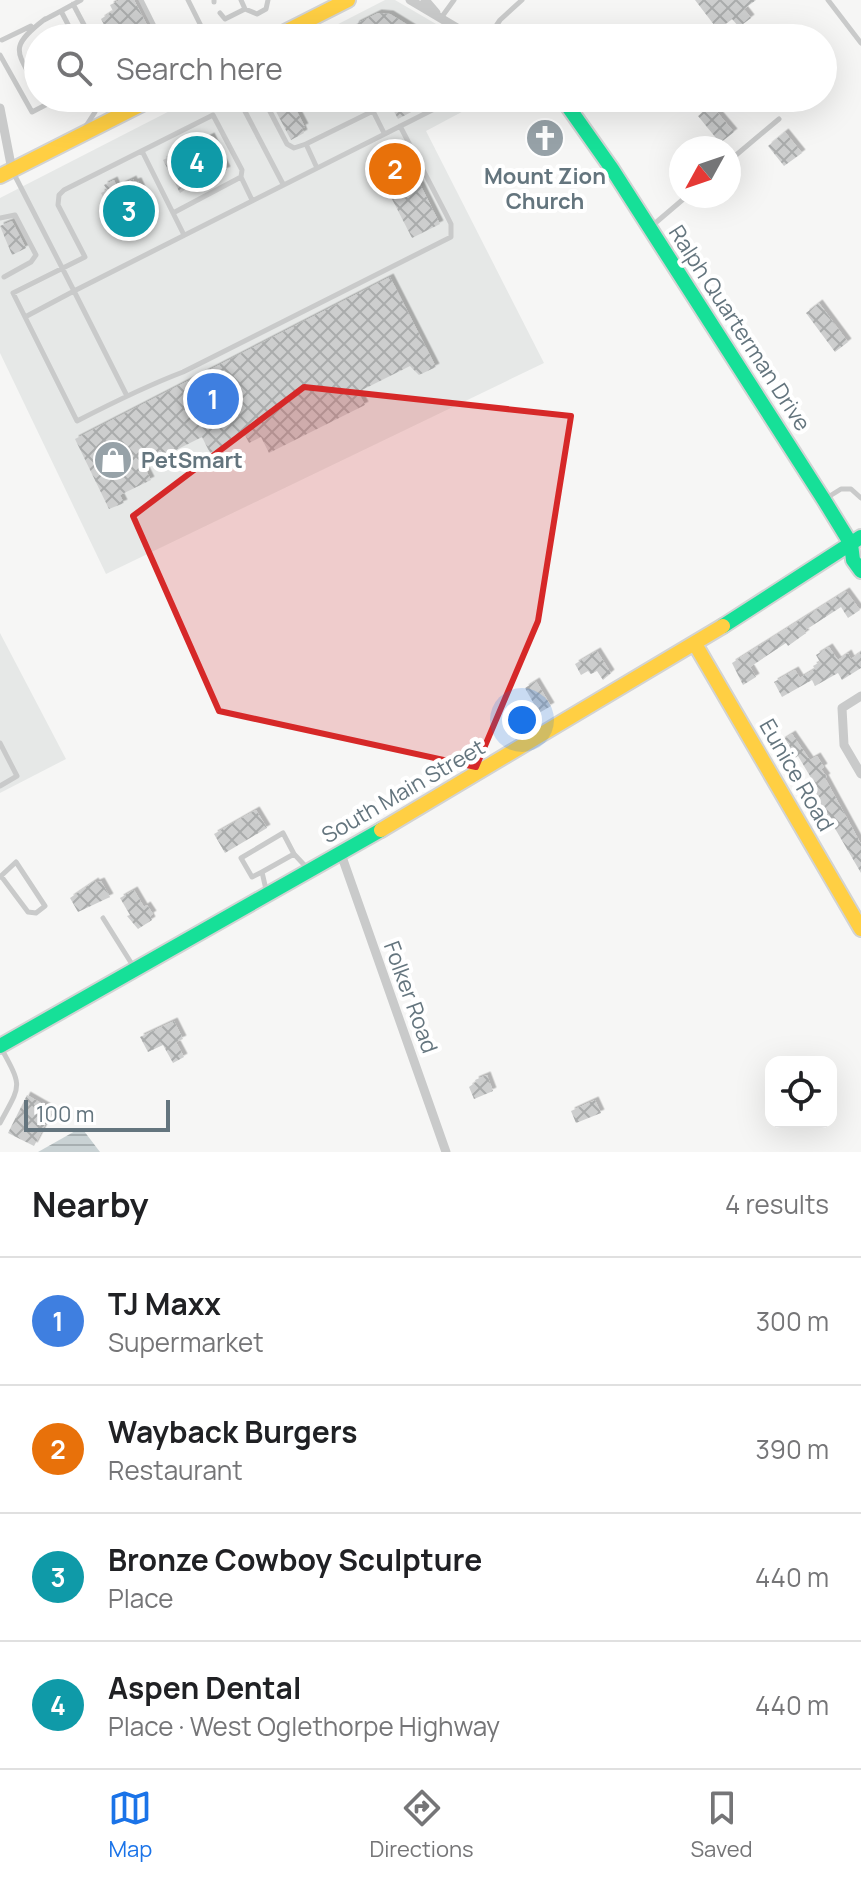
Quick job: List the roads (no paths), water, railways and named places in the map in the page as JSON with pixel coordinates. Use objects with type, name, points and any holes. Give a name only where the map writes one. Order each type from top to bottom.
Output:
[{"type":"main road","points":[[301,24],[348,0]]},
{"type":"main road","points":[[6,173],[127,112]]},
{"type":"main road","name":"Ralph Quarterman Drive","points":[[572,112],[612,169],[824,500],[858,542],[853,560],[861,571]]},
{"type":"main road","name":"South Main Street","points":[[0,1047],[341,854],[695,644],[858,542]]},
{"type":"main road","name":"Eunice Road","points":[[695,644],[861,929]]},
{"type":"street","points":[[410,0],[451,24]]},
{"type":"street","points":[[425,0],[441,18]]},
{"type":"street","points":[[0,108],[6,173]]},
{"type":"street","points":[[861,696],[842,708],[844,740],[861,774]]},
{"type":"street","name":"Folker Road","points":[[341,854],[446,1152]]},
{"type":"lane","points":[[35,24],[81,0]]},
{"type":"lane","points":[[141,0],[153,24]]},
{"type":"lane","points":[[188,0],[200,24]]},
{"type":"lane","points":[[241,0],[245,9],[257,14],[266,9],[268,0]]},
{"type":"lane","points":[[441,18],[454,0]]},
{"type":"lane","points":[[497,24],[522,0]]},
{"type":"lane","points":[[828,0],[861,43]]},
{"type":"lane","points":[[73,4],[84,24]]},
{"type":"lane","points":[[220,13],[225,19],[245,9]]},
{"type":"lane","points":[[61,11],[68,24]]},
{"type":"lane","points":[[39,24],[45,19]]},
{"type":"lane","points":[[1,41],[24,30]]},
{"type":"lane","points":[[24,35],[19,45],[24,63]]},
{"type":"lane","points":[[0,55],[24,98]]},
{"type":"lane","points":[[80,136],[95,112]]},
{"type":"lane","points":[[114,112],[117,117]]},
{"type":"lane","points":[[245,112],[283,184]]},
{"type":"lane","points":[[270,112],[287,144],[294,148],[371,112]]},
{"type":"lane","points":[[374,112],[384,133]]},
{"type":"lane","points":[[25,317],[428,112]]},
{"type":"lane","points":[[252,200],[241,177],[242,170],[213,115],[59,195],[58,205],[85,257],[13,293],[77,421],[183,372],[451,237],[451,224],[400,126]]},
{"type":"lane","points":[[741,151],[779,119]]},
{"type":"lane","points":[[306,144],[317,168]]},
{"type":"lane","points":[[142,151],[184,235]]},
{"type":"lane","points":[[6,173],[62,268],[127,396]]},
{"type":"lane","points":[[173,213],[241,177]]},
{"type":"lane","points":[[649,228],[673,208]]},
{"type":"lane","points":[[0,218],[15,215],[36,255],[31,262],[4,277]]},
{"type":"lane","points":[[824,500],[841,489],[851,489],[861,498]]},
{"type":"lane","points":[[0,743],[17,776],[0,786]]},
{"type":"lane","points":[[294,854],[276,861],[252,877],[241,858],[268,846],[283,833],[294,854],[310,871]]},
{"type":"lane","points":[[16,862],[45,906],[36,913],[28,912],[1,876],[16,862]]},
{"type":"lane","points":[[262,872],[267,894]]},
{"type":"lane","points":[[103,918],[136,970]]},
{"type":"lane","points":[[0,1047],[19,1082],[18,1091],[0,1123]]},
{"type":"place","name":"Mount Zion Church","points":[[545,138]]},
{"type":"place","name":"Aspen Dental","points":[[197,162]]},
{"type":"place","name":"Wayback Burgers","points":[[395,169]]},
{"type":"place","name":"Bronze Cowboy Sculpture","points":[[129,211]]},
{"type":"place","name":"TJ Maxx","points":[[213,399]]},
{"type":"place","name":"PetSmart","points":[[113,460]]}]
